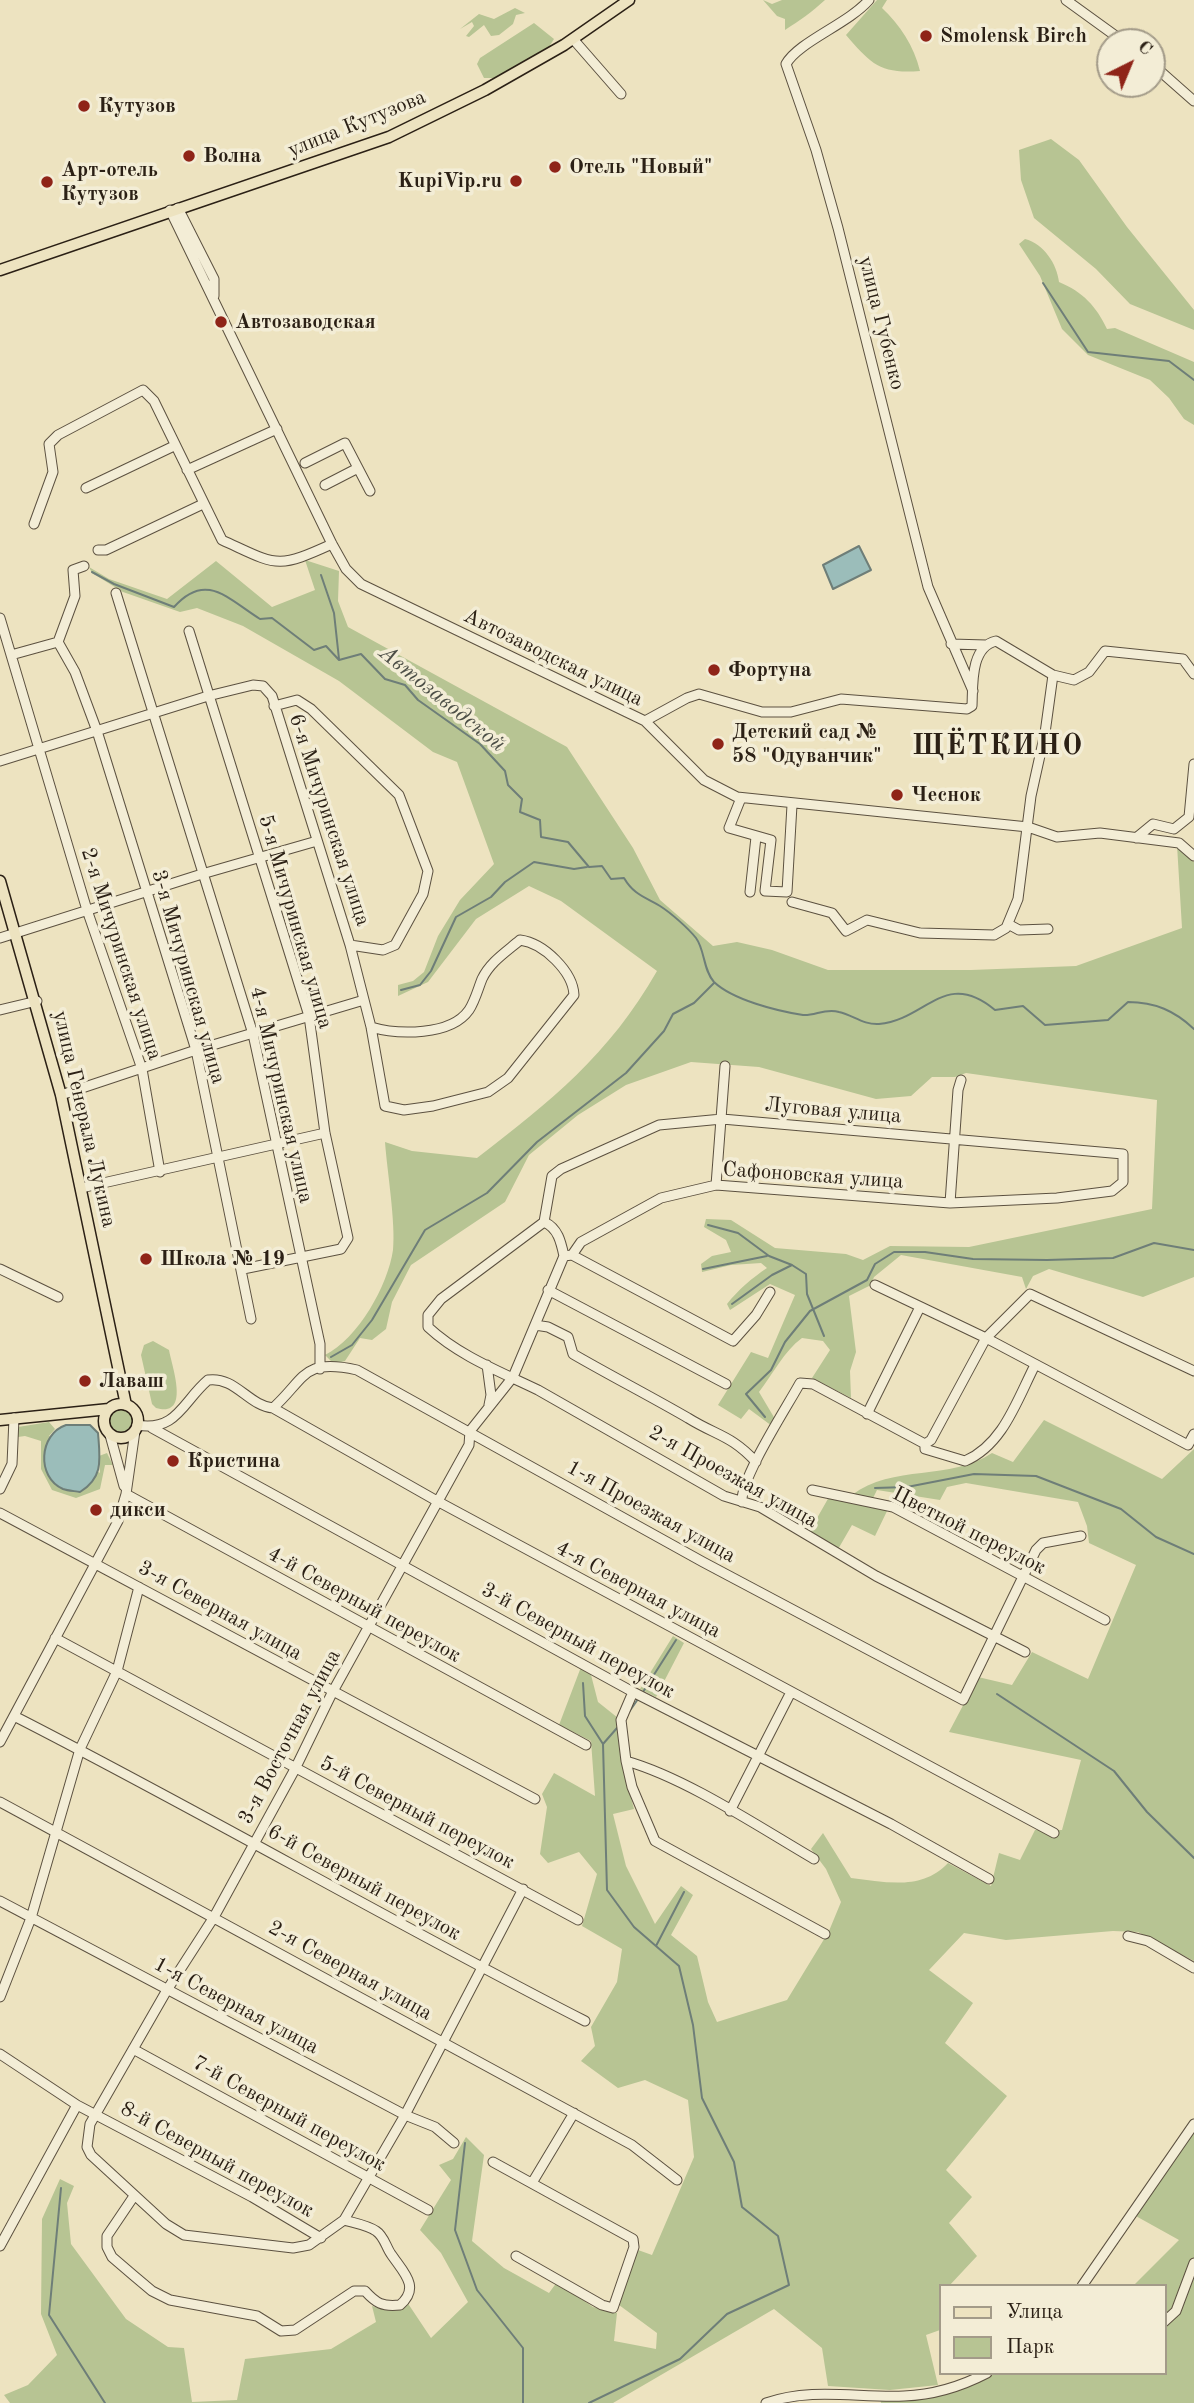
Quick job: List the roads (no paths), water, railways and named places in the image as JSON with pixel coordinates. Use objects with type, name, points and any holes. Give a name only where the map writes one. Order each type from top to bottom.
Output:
[{"type":"main road","name":"улица Кутузова","points":[[0,270],[389,137],[485,90],[573,39],[629,0]]},
{"type":"main road","name":"улица Генерала Лукина","points":[[0,881],[37,1001],[61,1095],[126,1405]]},
{"type":"main road","name":"улица Генерала Лукина","points":[[111,1408],[117,1368]]},
{"type":"main road","points":[[0,1420],[126,1405],[137,1417],[136,1428],[126,1437],[110,1435],[104,1421],[87,1410]]},
{"type":"main road","points":[[104,1421],[111,1408]]},
{"type":"street","name":"улица Губенко","points":[[869,0],[847,21],[797,51],[786,64],[816,150],[838,228],[928,587],[973,691]]},
{"type":"street","points":[[1066,0],[1105,28]]},
{"type":"street","points":[[573,39],[621,94]]},
{"type":"street","points":[[1166,76],[1194,101]]},
{"type":"street","name":"Автозаводская улица","points":[[174,209],[332,544],[346,569],[361,584],[645,721],[704,780],[741,798],[1027,827],[1057,837],[1100,833],[1157,840],[1179,843],[1194,856]]},
{"type":"street","points":[[34,524],[53,472],[49,444],[58,435],[143,390],[154,401],[222,540],[272,562],[292,562],[332,544]]},
{"type":"street","points":[[187,470],[277,429]]},
{"type":"street","points":[[305,463],[345,443],[370,491]]},
{"type":"street","points":[[86,488],[174,446]]},
{"type":"street","points":[[325,485],[358,468]]},
{"type":"street","points":[[99,550],[106,550],[203,504]]},
{"type":"street","points":[[11,655],[58,642],[75,596],[73,570],[84,566]]},
{"type":"street","name":"4-я Мичуринская улица","points":[[116,593],[253,1034],[320,1344],[320,1368]]},
{"type":"street","name":"2-я Мичуринская улица","points":[[0,618],[87,911],[142,1069],[160,1172]]},
{"type":"street","name":"5-я Мичуринская улица","points":[[189,631],[309,1016],[325,1133],[348,1238],[341,1249],[302,1259]]},
{"type":"street","name":"3-я Мичуринская улица","points":[[58,642],[75,672],[97,731],[196,1050],[243,1269],[251,1319]]},
{"type":"street","points":[[951,644],[986,645],[999,642],[1037,668],[1074,680],[1089,672],[1105,651],[1183,659],[1194,674]]},
{"type":"street","points":[[645,721],[699,694],[762,712],[791,712],[841,699],[962,710],[972,706],[978,657],[986,645]]},
{"type":"street","points":[[792,902],[832,914],[846,931],[867,920],[920,933],[994,935],[1008,924],[1018,899],[1027,827],[1054,675]]},
{"type":"street","name":"6-я Мичуринская улица","points":[[208,696],[253,685],[263,686],[272,696],[350,945],[371,1027],[385,1106],[404,1110],[433,1106],[488,1092],[508,1078],[574,995],[573,981],[552,957],[530,941],[520,940],[493,962],[483,976],[469,1010],[453,1024],[410,1032],[371,1027]]},
{"type":"street","points":[[0,761],[208,696]]},
{"type":"street","name":"6-я Мичуринская улица","points":[[274,706],[297,700],[312,709],[399,795],[428,871],[423,894],[395,945],[383,950],[350,945]]},
{"type":"street","points":[[1136,838],[1153,824],[1174,829],[1189,817],[1194,764]]},
{"type":"street","points":[[741,798],[729,828],[771,840],[765,891],[787,892],[792,804]]},
{"type":"street","points":[[750,892],[756,837]]},
{"type":"street","points":[[0,938],[317,841]]},
{"type":"street","points":[[1008,924],[1019,930],[1048,929]]},
{"type":"street","points":[[61,1095],[196,1050],[364,1000]]},
{"type":"street","points":[[0,1010],[37,1001]]},
{"type":"street","points":[[716,1185],[724,1066]]},
{"type":"street","points":[[950,1203],[961,1080]]},
{"type":"street","name":"Луговая улица","points":[[544,1222],[552,1177],[561,1169],[659,1125],[722,1119],[1123,1154],[1123,1182]]},
{"type":"street","points":[[81,1188],[325,1133]]},
{"type":"street","name":"Сафоновская улица","points":[[513,1377],[548,1290],[568,1255],[581,1242],[661,1198],[716,1185],[950,1203],[1057,1198],[1112,1192],[1123,1182]]},
{"type":"street","points":[[544,1222],[552,1225],[568,1255],[733,1341],[756,1315],[770,1292]]},
{"type":"street","name":"2-я Проезжая улица","points":[[544,1222],[441,1299],[428,1315],[428,1327],[442,1340],[724,1496],[760,1507],[876,1576],[1026,1652]]},
{"type":"street","points":[[243,1269],[302,1259]]},
{"type":"street","points":[[0,1269],[58,1297]]},
{"type":"street","points":[[875,1285],[986,1338],[1188,1445],[1194,1434]]},
{"type":"street","points":[[548,1290],[726,1384]]},
{"type":"street","points":[[925,1444],[932,1440],[986,1338],[1030,1294],[1194,1371]]},
{"type":"street","points":[[867,1414],[920,1307]]},
{"type":"street","points":[[535,1325],[548,1327],[568,1337],[573,1354],[607,1374],[703,1427],[730,1437],[756,1462]]},
{"type":"street","points":[[487,1365],[491,1395],[489,1406]]},
{"type":"street","points":[[925,1444],[925,1449],[965,1461],[977,1456],[994,1441],[1035,1365]]},
{"type":"street","points":[[273,1408],[303,1373],[320,1368]]},
{"type":"street","name":"1-я Проезжая улица","points":[[320,1368],[357,1370],[706,1563],[963,1700],[993,1635]]},
{"type":"street","name":"3-я Восточная улица","points":[[134,2196],[103,2168],[87,2147],[90,2124],[167,1990],[214,1917],[295,1769],[332,1693],[469,1445],[470,1431],[513,1377]]},
{"type":"street","name":"4-я Северная улица","points":[[152,1428],[178,1413],[208,1380],[229,1383],[260,1404],[273,1408],[437,1501],[1054,1833]]},
{"type":"street","points":[[742,1502],[741,1494],[756,1462],[800,1383],[813,1384],[925,1444]]},
{"type":"street","points":[[0,1489],[12,1464],[14,1418]]},
{"type":"street","points":[[0,1742],[118,1521],[126,1494],[136,1428]]},
{"type":"street","name":"3-й Северный переулок","points":[[136,1428],[152,1428],[633,1692],[891,1824],[989,1879]]},
{"type":"street","points":[[110,1435],[118,1453],[126,1494]]},
{"type":"street","name":"Цветной переулок","points":[[812,1490],[893,1507],[1105,1620]]},
{"type":"street","name":"4-й Северный переулок","points":[[126,1494],[368,1629],[586,1745]]},
{"type":"street","name":"3-я Северная улица","points":[[0,1513],[97,1563],[332,1693],[535,1798]]},
{"type":"street","points":[[993,1635],[1043,1543],[1081,1536]]},
{"type":"street","points":[[0,1997],[31,1918],[80,1749],[117,1671],[139,1587]]},
{"type":"street","name":"5-й Северный переулок","points":[[55,1638],[578,1920]]},
{"type":"street","points":[[633,1692],[621,1720],[626,1761],[632,1787],[655,1841],[825,1934]]},
{"type":"street","points":[[730,1811],[790,1692]]},
{"type":"street","name":"6-й Северный переулок","points":[[14,1716],[254,1842],[483,1969],[585,2021]]},
{"type":"street","points":[[626,1761],[645,1766],[814,1859]]},
{"type":"street","name":"2-я Северная улица","points":[[0,1802],[632,2145],[677,2180]]},
{"type":"street","points":[[344,2220],[376,2231],[411,2283],[410,2295],[400,2305],[376,2303],[365,2291],[354,2291],[295,2330],[281,2331],[257,2316],[170,2300],[152,2291],[112,2257],[107,2247],[107,2236],[134,2196],[184,2235],[293,2248],[309,2245],[344,2220],[444,2043],[523,1889]]},
{"type":"street","name":"1-я Северная улица","points":[[0,1901],[405,2115],[435,2127],[454,2143]]},
{"type":"street","points":[[1128,1937],[1148,1941],[1194,1968]]},
{"type":"street","name":"7-й Северный переулок","points":[[133,2049],[428,2210]]},
{"type":"street","name":"8-й Северный переулок","points":[[0,2054],[78,2105],[252,2197],[321,2238]]},
{"type":"street","points":[[0,2246],[78,2105]]},
{"type":"street","points":[[532,2183],[574,2113]]},
{"type":"street","points":[[1083,2284],[1194,2124]]},
{"type":"street","points":[[493,2162],[633,2239],[634,2248],[612,2308],[516,2256]]},
{"type":"street","points":[[1166,2320],[1180,2305],[1194,2263]]},
{"type":"street","points":[[766,2403],[787,2395],[835,2398],[905,2396],[943,2390],[982,2375]]},
{"type":"water","points":[[859,546],[871,570],[833,589],[823,565]]},
{"type":"water","points":[[66,1425],[90,1425],[98,1433],[100,1459],[97,1474],[80,1492],[63,1489],[54,1483],[45,1466],[44,1456],[50,1437]]},
{"type":"waterway","points":[[1043,283],[1088,352],[1169,361],[1194,380]]},
{"type":"waterway","name":"Автозаводской","points":[[92,572],[114,584],[174,607],[196,591],[217,592],[260,619],[272,618],[314,650],[326,646],[339,660],[361,654],[385,679],[405,685],[418,700],[480,744],[505,771],[508,785],[522,799],[520,812],[540,820],[541,837],[568,842],[589,867],[602,866],[611,879],[624,878],[636,892],[669,913],[696,938],[714,982],[744,999],[792,1013],[807,1015],[834,1011],[879,1024],[895,1021],[949,995],[962,994],[978,998],[995,1010],[1023,1006],[1045,1025],[1108,1020],[1128,1002],[1138,1002],[1164,1009],[1194,1029]]},
{"type":"waterway","points":[[321,575],[334,613],[339,659]]},
{"type":"waterway","points":[[401,990],[420,985],[431,971],[456,917],[491,897],[505,882],[534,862],[574,869],[587,867]]},
{"type":"waterway","points":[[331,1357],[352,1345],[372,1320],[425,1230],[487,1193],[537,1142],[626,1073],[664,1031],[673,1014],[694,1003],[714,983]]},
{"type":"waterway","points":[[708,1225],[738,1233],[769,1256],[792,1265]]},
{"type":"waterway","points":[[765,1417],[746,1394],[771,1370],[785,1342],[810,1311],[867,1280],[875,1264],[894,1252],[925,1252],[973,1259],[1047,1260],[1113,1258],[1154,1243],[1194,1250]]},
{"type":"waterway","points":[[703,1269],[767,1256]]},
{"type":"waterway","points":[[732,1304],[772,1275],[792,1265],[806,1274],[807,1294],[824,1336]]},
{"type":"waterway","points":[[875,1488],[907,1487],[974,1474],[1036,1476],[1121,1509],[1156,1537],[1194,1554]]},
{"type":"waterway","points":[[643,1692],[676,1640]]},
{"type":"waterway","points":[[583,1683],[585,1716],[603,1744],[607,1890],[634,1927],[679,1966],[693,2025],[702,2098],[734,2162],[742,2207],[778,2236],[789,2285],[727,2314],[680,2359],[589,2403]]},
{"type":"waterway","points":[[997,1694],[1114,1771],[1147,1812],[1194,1858]]},
{"type":"waterway","points":[[629,1712],[638,1699]]},
{"type":"waterway","points":[[603,1744],[617,1728]]},
{"type":"waterway","points":[[656,1946],[684,1892]]},
{"type":"waterway","points":[[465,2143],[455,2230],[477,2290],[523,2348],[523,2403]]},
{"type":"waterway","points":[[61,2188],[49,2315],[105,2403]]},
{"type":"place","name":"Smolensk Birch","points":[[926,36]]},
{"type":"place","name":"Кутузов","points":[[84,106]]},
{"type":"place","name":"Волна","points":[[189,156]]},
{"type":"place","name":"Отель \"Новый\"","points":[[555,167]]},
{"type":"place","name":"KupiVip.ru","points":[[516,181]]},
{"type":"place","name":"Арт-отель Кутузов","points":[[47,182]]},
{"type":"place","name":"Автозаводская","points":[[221,322]]},
{"type":"place","name":"Фортуна","points":[[714,670]]},
{"type":"place","name":"Детский сад № 58 \"Одуванчик\"","points":[[718,744]]},
{"type":"place","name":"Чеснок","points":[[897,795]]},
{"type":"place","name":"Школа № 19","points":[[146,1259]]},
{"type":"place","name":"Лаваш","points":[[85,1381]]},
{"type":"place","name":"Кристина","points":[[173,1461]]},
{"type":"place","name":"дикси","points":[[96,1510]]},
{"type":"district","name":"ЩЁТКИНО","points":[[998,747]]}]
